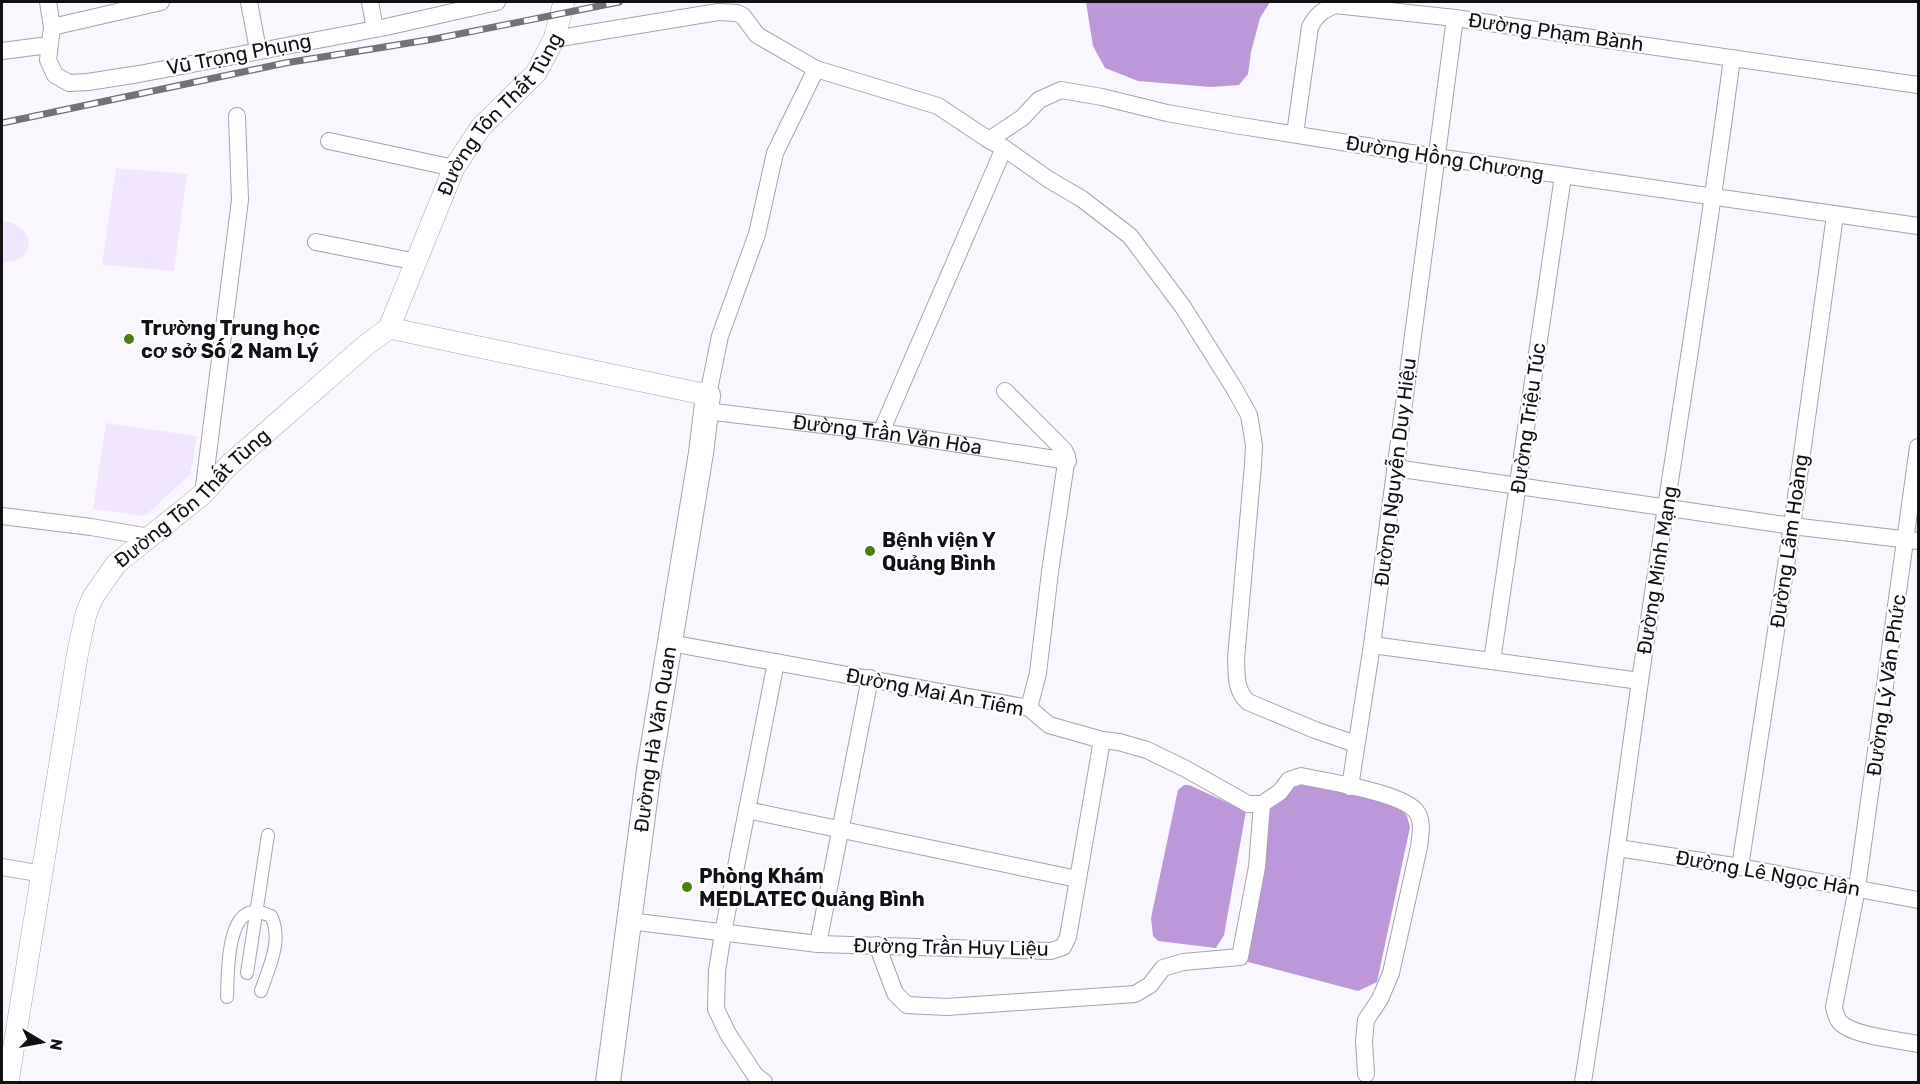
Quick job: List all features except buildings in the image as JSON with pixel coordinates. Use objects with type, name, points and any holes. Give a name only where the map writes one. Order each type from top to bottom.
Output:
[{"type":"main road","name":"Đường Hà Văn Quan","points":[[608,1083],[648,770],[707,403]]},
{"type":"street","name":"Vũ Trọng Phụng","points":[[48,2],[52,27],[48,60],[55,75],[69,83],[108,79],[375,29],[497,2]]},
{"type":"street","points":[[52,27],[160,2]]},
{"type":"street","points":[[249,2],[258,50]]},
{"type":"street","points":[[370,2],[375,29]]},
{"type":"street","name":"Đường Tôn Thất Tùng","points":[[8,1083],[78,651],[86,614],[93,597],[116,564],[203,494],[229,465],[365,346],[389,328],[454,168],[480,127],[536,73],[554,39],[564,2]]},
{"type":"street","name":"Đường Phạm Bành","points":[[1296,134],[1310,27],[1314,18],[1324,10],[1344,4],[1918,85]]},
{"type":"street","points":[[554,39],[718,12],[737,13],[743,16],[757,35],[816,69],[938,106],[1091,206],[1130,236],[1183,307],[1249,415],[1254,445],[1236,658],[1241,696],[1248,702],[1315,730],[1356,744]]},
{"type":"street","name":"Đường Nguyễn Duy Hiệu","points":[[1350,787],[1372,645],[1455,18]]},
{"type":"street","points":[[2,51],[49,45]]},
{"type":"street","name":"Đường Minh Mạng","points":[[1582,1083],[1618,848],[1640,681],[1714,196],[1732,58]]},
{"type":"street","points":[[707,403],[720,336],[757,234],[775,153],[816,69]]},
{"type":"street","name":"Đường Hồng Chương","points":[[996,144],[1039,100],[1061,90],[1102,96],[1167,112],[1436,157],[1918,226]]},
{"type":"street","points":[[203,494],[240,200],[237,116]]},
{"type":"street","points":[[329,141],[454,168]]},
{"type":"street","points":[[881,432],[996,144]]},
{"type":"street","name":"Đường Triệu Túc","points":[[1492,661],[1563,176]]},
{"type":"street","name":"Đường Lâm Hoàng","points":[[1740,867],[1792,526],[1835,215]]},
{"type":"street","points":[[316,242],[417,262]]},
{"type":"street","name":"Đường Trần Văn Hòa","points":[[389,328],[707,403],[1068,461]]},
{"type":"street","points":[[1005,391],[1064,450],[1068,461],[1050,572],[1038,673],[1029,708]]},
{"type":"street","name":"Đường Lý Văn Phức","points":[[1918,447],[1912,540],[1857,888],[1834,1007],[1840,1023],[1850,1029],[1918,1044]]},
{"type":"street","points":[[1395,468],[1792,526],[1912,540]]},
{"type":"street","points":[[2,516],[91,526],[150,537]]},
{"type":"street","name":"Đường Mai An Tiêm","points":[[670,643],[1029,708],[1049,725],[1147,750],[1248,804],[1262,804]]},
{"type":"street","points":[[1372,645],[1640,681]]},
{"type":"street","points":[[764,1083],[755,1075],[728,1034],[716,1009],[717,971],[776,662]]},
{"type":"street","points":[[818,944],[870,678]]},
{"type":"street","name":"Đường Trần Huy Liệu","points":[[629,921],[818,944],[1051,951],[1063,947],[1068,937],[1102,740]]},
{"type":"street","points":[[877,945],[895,993],[907,1005],[947,1007],[1135,994],[1150,985],[1163,968],[1183,962],[1240,957],[1257,867],[1262,804],[1280,792],[1289,780],[1301,776],[1389,796],[1406,803],[1417,812],[1421,827],[1419,848],[1390,973],[1380,999],[1366,1020],[1364,1041],[1366,1074]]},
{"type":"street","points":[[747,810],[1077,879]]},
{"type":"street","points":[[247,973],[268,835]]},
{"type":"street","name":"Đường Lê Ngọc Hân","points":[[1618,848],[1740,867],[1918,900]]},
{"type":"street","points":[[2,867],[43,874]]},
{"type":"street","points":[[227,997],[230,952],[235,930],[241,918],[256,911],[271,916],[277,927],[276,941],[261,991]]},
{"type":"shaded area","points":[[1086,2],[1270,2],[1260,18],[1248,74],[1239,85],[1211,87],[1138,81],[1105,68],[1093,46]]},
{"type":"shaded area","points":[[116,168],[187,174],[174,271],[102,265]]},
{"type":"shaded area","points":[[2,221],[15,224],[28,237],[29,245],[26,252],[13,262],[2,262]]},
{"type":"shaded area","points":[[106,423],[197,436],[190,474],[145,516],[93,509]]},
{"type":"shaded area","points":[[1297,780],[1354,792],[1400,808],[1407,816],[1410,827],[1377,982],[1358,991],[1248,962],[1271,804]]},
{"type":"shaded area","points":[[1184,785],[1189,785],[1246,811],[1224,935],[1216,948],[1158,941],[1153,936],[1151,918],[1178,790]]},
{"type":"railway","points":[[2,123],[285,63],[434,39],[619,2]]},
{"type":"place","name":"Trường Trung học cơ sở Số 2 Nam Lý","points":[[129,339]]},
{"type":"place","name":"Bệnh viện Y Quảng Bình","points":[[870,551]]},
{"type":"place","name":"Phòng Khám MEDLATEC Quảng Bình","points":[[687,887]]}]
